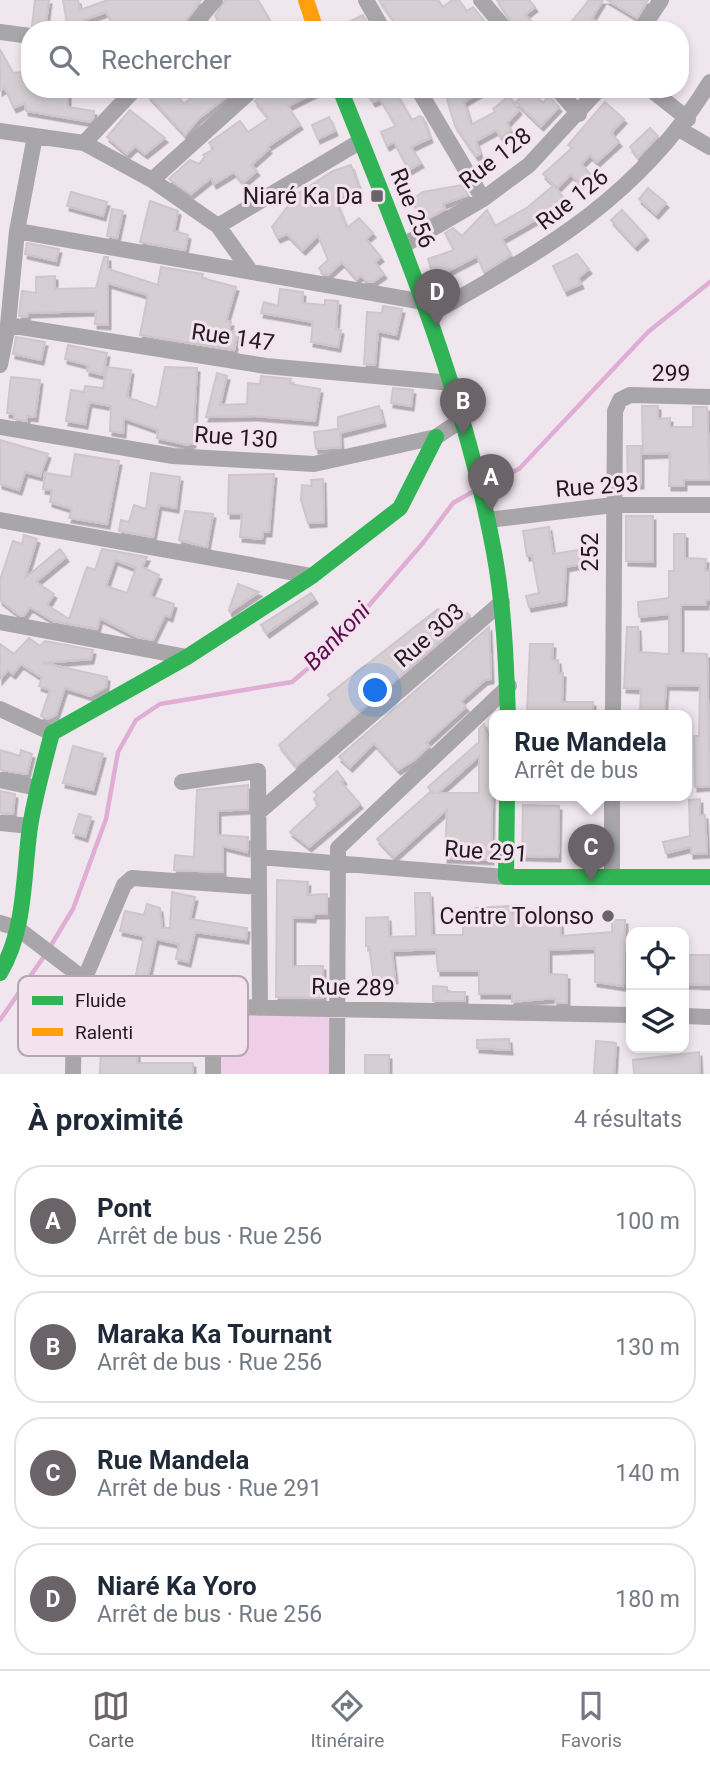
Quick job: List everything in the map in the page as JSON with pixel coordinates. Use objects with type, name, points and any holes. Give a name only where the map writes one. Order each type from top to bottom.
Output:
[{"type":"street","points":[[198,21],[215,0]]},
{"type":"street","points":[[306,0],[313,21]]},
{"type":"street","points":[[366,0],[378,21]]},
{"type":"street","points":[[481,0],[498,21]]},
{"type":"street","points":[[647,21],[661,0]]},
{"type":"street","points":[[0,32],[21,35]]},
{"type":"street","name":"Rue 126","points":[[427,309],[545,249],[602,208],[654,159],[683,124],[710,82]]},
{"type":"street","points":[[84,143],[126,98]]},
{"type":"street","points":[[152,180],[243,98]]},
{"type":"street","name":"Rue 256","points":[[344,98],[404,245],[463,419],[486,514],[502,602],[509,686],[508,710]]},
{"type":"street","points":[[423,98],[483,199]]},
{"type":"street","points":[[565,98],[579,114]]},
{"type":"street","name":"Rue 128","points":[[404,245],[483,199],[529,165],[592,98]]},
{"type":"street","points":[[658,98],[710,147]]},
{"type":"street","points":[[0,131],[84,143],[152,180],[218,226],[251,272]]},
{"type":"street","points":[[0,365],[8,325],[17,231],[35,136]]},
{"type":"street","points":[[218,226],[361,141]]},
{"type":"street","points":[[17,231],[251,272],[427,309]]},
{"type":"street","name":"Rue 147","points":[[8,325],[266,366],[452,383]]},
{"type":"street","name":"299","points":[[630,395],[710,397]]},
{"type":"street","name":"252","points":[[613,710],[615,411],[621,400],[630,395]]},
{"type":"street","name":"Rue 130","points":[[0,427],[173,456],[314,464],[436,437],[463,419]]},
{"type":"street","points":[[0,973],[5,967],[17,928],[30,826],[52,733],[187,657],[312,576],[400,508],[436,437]]},
{"type":"street","name":"Rue 293","points":[[486,514],[613,505],[710,505]]},
{"type":"street","points":[[0,520],[312,576]]},
{"type":"street","name":"Rue 303","points":[[259,812],[502,602]]},
{"type":"street","points":[[0,622],[187,657]]},
{"type":"street","points":[[337,1074],[338,855],[509,686]]},
{"type":"street","points":[[0,709],[52,733]]},
{"type":"street","points":[[182,782],[258,771],[260,1008]]},
{"type":"street","points":[[0,780],[37,788]]},
{"type":"street","points":[[506,877],[507,801]]},
{"type":"street","points":[[612,801],[612,877]]},
{"type":"street","points":[[0,823],[30,826]]},
{"type":"street","name":"Rue 291","points":[[259,857],[338,855],[506,877],[710,877]]},
{"type":"street","points":[[0,923],[17,928],[78,974],[124,885],[132,878],[260,887]]},
{"type":"street","name":"Rue 289","points":[[248,1008],[626,1015]]},
{"type":"street","points":[[689,1016],[710,1017]]},
{"type":"street","points":[[73,1056],[73,1074]]},
{"type":"street","points":[[212,1056],[212,1074]]},
{"type":"shaded area","points":[[248,1008],[337,1009],[337,1074],[213,1074],[213,1056],[248,1056]]},
{"type":"building","points":[[35,0],[49,0],[46,21],[33,21]]},
{"type":"building","points":[[63,0],[78,0],[80,10],[108,0],[201,0],[186,21],[111,21],[106,12],[84,21],[66,21]]},
{"type":"building","points":[[225,0],[258,0],[270,21],[218,21],[215,16]]},
{"type":"building","points":[[379,0],[438,0],[443,7],[452,0],[459,0],[467,11],[473,7],[485,21],[394,21]]},
{"type":"building","points":[[497,0],[529,0],[535,7],[525,15],[531,21],[510,21]]},
{"type":"building","points":[[589,0],[603,0],[592,18],[595,21],[572,21]]},
{"type":"building","points":[[607,0],[648,0],[637,18]]},
{"type":"building","points":[[363,15],[365,21],[351,21]]},
{"type":"building","points":[[0,50],[13,73],[21,72],[21,98],[68,98],[68,107],[94,111],[93,118],[90,122],[26,111],[25,103],[14,108],[5,88],[0,91]]},
{"type":"building","points":[[151,98],[179,98],[184,104],[191,98],[225,98],[198,119],[185,135]]},
{"type":"building","points":[[258,98],[304,98],[288,106],[300,125],[267,147],[269,149],[251,165],[257,171],[243,183],[234,172],[214,184],[211,178],[191,194],[169,179],[190,160],[199,164],[205,157],[203,155],[214,149],[209,143],[240,121],[248,132],[269,118],[255,101]]},
{"type":"building","points":[[371,98],[399,98],[412,120],[420,116],[423,118],[430,138],[411,147],[421,163],[409,170],[394,142],[387,146],[381,132],[396,126],[380,99],[373,102]]},
{"type":"building","points":[[447,98],[471,98],[464,102],[471,125],[495,112],[493,109],[507,98],[510,98],[519,110],[507,123],[511,130],[501,137],[496,130],[476,141],[480,154],[476,156],[455,126]]},
{"type":"building","points":[[520,98],[538,98],[543,103],[551,98],[559,107],[541,126],[516,102]]},
{"type":"building","points":[[605,102],[624,119],[611,133],[619,142],[597,162],[590,155],[581,164],[590,174],[580,184],[571,174],[557,188],[543,174],[572,148],[568,145]]},
{"type":"building","points":[[130,110],[165,138],[145,154],[135,146],[127,154],[107,137]]},
{"type":"building","points":[[329,117],[335,131],[318,139],[312,125]]},
{"type":"building","points":[[650,128],[658,136],[638,157],[630,147]]},
{"type":"building","points":[[351,165],[359,188],[335,199],[347,228],[359,218],[373,233],[366,239],[381,257],[375,262],[384,274],[373,282],[366,281],[361,275],[357,279],[342,262],[328,275],[324,274],[319,268],[328,260],[318,235],[303,250],[287,234],[278,238],[272,227],[297,194],[333,171]]},
{"type":"building","points":[[462,185],[468,195],[443,204],[445,209],[424,221],[411,200],[423,192]]},
{"type":"building","points":[[554,185],[566,201],[541,220],[539,218],[502,239],[511,255],[484,272],[477,256],[448,271],[452,290],[440,297],[428,259],[454,250],[445,233],[453,228],[462,236],[487,210],[495,226],[528,207]]},
{"type":"building","points":[[648,188],[666,203],[656,214],[639,199]]},
{"type":"building","points":[[71,192],[107,202],[103,216],[67,206]]},
{"type":"building","points":[[150,201],[178,211],[174,231],[188,235],[185,250],[140,242]]},
{"type":"building","points":[[112,209],[123,211],[117,238],[107,236]]},
{"type":"building","points":[[622,210],[646,236],[635,246],[611,220]]},
{"type":"building","points":[[27,243],[59,249],[56,261],[25,254]]},
{"type":"building","points":[[577,254],[589,269],[578,278],[581,284],[565,291],[553,266]]},
{"type":"building","points":[[104,257],[108,257],[108,269],[158,285],[161,267],[203,274],[202,278],[236,287],[226,321],[231,322],[229,331],[238,332],[234,350],[140,335],[148,295],[108,283],[108,325],[95,324],[96,311],[28,313],[27,317],[19,316],[22,291],[36,293],[36,277],[55,276],[55,289],[96,288]]},
{"type":"building","points":[[280,289],[303,292],[302,303],[325,305],[325,300],[338,301],[336,329],[341,330],[338,347],[311,342],[313,322],[261,313],[264,302],[278,306]]},
{"type":"building","points":[[383,306],[402,309],[396,335],[378,331],[375,365],[364,364],[367,312],[382,313]]},
{"type":"building","points":[[16,337],[45,342],[41,360],[13,354]]},
{"type":"building","points":[[68,345],[107,353],[103,375],[87,371],[88,365],[65,359]]},
{"type":"building","points":[[107,367],[131,370],[127,397],[157,408],[165,367],[197,368],[193,443],[188,445],[157,438],[158,430],[124,418],[123,433],[110,431],[111,406],[89,402],[85,424],[66,421],[71,390],[84,392],[85,386],[103,388]]},
{"type":"building","points":[[217,373],[227,376],[220,405],[247,404],[248,383],[260,384],[261,376],[291,379],[290,384],[320,389],[315,421],[255,416],[206,417]]},
{"type":"building","points":[[11,377],[40,380],[35,417],[27,416],[27,421],[14,419],[14,414],[7,413]]},
{"type":"building","points":[[393,388],[413,390],[411,406],[391,403]]},
{"type":"building","points":[[379,406],[383,422],[340,433],[341,447],[316,449],[314,432],[338,429],[338,417]]},
{"type":"building","points":[[642,406],[658,406],[658,419],[670,418],[670,427],[693,427],[693,407],[707,407],[710,480],[684,480],[684,486],[669,486],[670,453],[643,454]]},
{"type":"building","points":[[0,440],[48,454],[40,476],[25,472],[19,490],[0,484]]},
{"type":"building","points":[[627,446],[641,446],[641,484],[628,485]]},
{"type":"building","points":[[75,454],[119,461],[107,524],[69,518],[72,509],[50,502],[52,490],[43,489],[45,473],[71,477]]},
{"type":"building","points":[[151,473],[180,477],[176,508],[159,505],[153,537],[119,531],[121,520],[129,522],[134,505],[146,509]]},
{"type":"building","points":[[274,474],[269,532],[263,532],[262,539],[240,537],[242,514],[228,514],[229,475]]},
{"type":"building","points":[[323,479],[324,522],[308,523],[301,500],[302,485],[312,486],[311,480]]},
{"type":"building","points":[[185,511],[213,514],[207,547],[179,540]]},
{"type":"building","points":[[626,516],[653,516],[653,562],[626,561]]},
{"type":"building","points":[[549,527],[553,554],[579,550],[581,564],[566,567],[564,601],[529,607],[526,596],[539,593],[532,555],[527,556],[523,531]]},
{"type":"building","points":[[674,534],[685,534],[685,558],[706,559],[705,571],[710,571],[710,600],[706,600],[706,605],[681,605],[681,653],[707,654],[710,786],[695,787],[694,736],[699,736],[700,686],[666,685],[664,710],[640,710],[641,689],[624,688],[627,627],[638,627],[639,652],[669,654],[669,614],[639,617],[638,602],[669,598],[669,571],[674,571]]},
{"type":"building","points":[[24,535],[37,539],[25,578],[60,549],[66,557],[36,582],[54,594],[47,605],[69,619],[87,567],[95,570],[102,549],[147,557],[142,567],[159,575],[150,596],[174,604],[170,617],[165,615],[153,640],[137,637],[100,618],[97,629],[53,621],[30,607],[24,616],[19,615],[0,600],[0,580],[13,541],[22,544]],"holes":[[[115,560],[136,568],[127,593],[106,586]]]},
{"type":"building","points":[[238,584],[259,592],[230,612],[229,610]]},
{"type":"building","points":[[311,593],[315,599],[267,633],[261,625]]},
{"type":"building","points":[[438,609],[452,627],[467,613],[470,616],[296,766],[279,745],[331,699],[328,695]]},
{"type":"building","points":[[489,627],[491,679],[485,680],[461,701],[466,707],[426,743],[429,746],[414,760],[398,770],[374,743],[350,767],[339,757]]},
{"type":"building","points":[[29,638],[40,646],[45,641],[93,650],[91,659],[43,663],[107,677],[106,687],[90,696],[65,688],[56,715],[48,719],[41,716],[50,690],[39,686],[42,678],[21,664],[13,674],[8,670],[0,679],[0,644],[14,654]]},
{"type":"building","points":[[530,644],[553,644],[552,660],[558,660],[559,673],[563,673],[562,702],[593,702],[593,710],[527,710]]},
{"type":"building","points":[[484,724],[489,745],[489,801],[492,801],[491,860],[445,858],[447,809],[394,857],[377,839],[429,793],[433,793],[428,787],[479,742],[479,729]],"holes":[[[479,756],[479,793],[438,793]]]},
{"type":"building","points":[[73,746],[103,754],[93,790],[63,783]]},
{"type":"building","points":[[0,750],[20,756],[21,750],[32,754],[27,774],[0,770]]},
{"type":"building","points":[[337,771],[344,780],[341,782],[360,804],[309,847],[290,832],[319,805],[314,799],[317,796],[314,792]]},
{"type":"building","points":[[248,785],[248,809],[218,811],[218,835],[248,837],[247,852],[223,846],[223,872],[174,870],[175,855],[194,857],[197,790]]},
{"type":"building","points":[[0,791],[15,794],[13,814],[0,813]]},
{"type":"building","points":[[700,799],[700,815],[705,815],[707,853],[691,854],[691,847],[666,853],[663,842],[690,836],[689,801]]},
{"type":"building","points":[[523,805],[559,806],[558,857],[522,856]]},
{"type":"building","points":[[79,814],[91,817],[85,837],[73,833]]},
{"type":"building","points":[[277,880],[308,882],[307,895],[327,894],[327,914],[314,914],[313,918],[293,917],[293,966],[323,966],[323,998],[276,997]]},
{"type":"building","points":[[172,892],[195,897],[190,919],[247,928],[246,939],[195,932],[188,962],[176,959],[179,944],[156,939],[148,976],[136,976],[144,936],[120,931],[125,911],[144,915],[147,904],[160,908],[162,928],[170,928]]},
{"type":"building","points":[[415,893],[430,893],[432,935],[463,935],[463,914],[475,913],[475,908],[512,906],[512,914],[548,913],[549,920],[560,919],[561,936],[612,932],[612,920],[625,920],[623,986],[595,982],[595,948],[549,950],[549,974],[567,975],[567,1003],[555,1003],[555,998],[512,1002],[512,994],[479,994],[479,971],[438,971],[436,949],[392,951],[395,979],[374,982],[369,946],[366,946],[366,918],[388,917],[389,937],[416,936]]},
{"type":"building","points":[[689,955],[710,955],[710,985],[689,984]]},
{"type":"building","points":[[433,986],[447,987],[447,992],[465,992],[465,1001],[433,1001]]},
{"type":"building","points":[[509,1039],[510,1050],[477,1048],[477,1040]]},
{"type":"building","points":[[596,1041],[616,1043],[614,1074],[594,1074]]},
{"type":"building","points":[[699,1052],[700,1074],[634,1074],[633,1060]]},
{"type":"building","points":[[365,1055],[389,1055],[389,1074],[365,1074]]},
{"type":"building","points":[[101,1056],[137,1056],[137,1063],[193,1063],[193,1074],[100,1074]]},
{"type":"waterway","name":"Bankoni","points":[[488,484],[519,469],[648,332],[710,282]]},
{"type":"waterway","name":"Bankoni","points":[[50,947],[73,909],[106,819],[118,752],[136,720],[160,704],[292,682],[333,647],[423,543],[453,503],[474,491]]},
{"type":"waterway","name":"Bankoni","points":[[30,976],[45,955]]},
{"type":"waterway","name":"Bankoni","points":[[0,1020],[18,994]]},
{"type":"traffic: fast","points":[[344,98],[408,259],[466,433],[494,552],[504,634],[508,710]]},
{"type":"traffic: fast","points":[[0,973],[15,939],[19,921],[32,815],[52,733],[187,657],[312,576],[400,508],[436,437]]},
{"type":"traffic: fast","points":[[507,801],[506,877],[710,877]]},
{"type":"traffic: slow","points":[[306,0],[313,21]]},
{"type":"place","name":"Niaré Ka Da","points":[[377,196]]},
{"type":"place","name":"Niaré Ka Yoro","points":[[437,327]]},
{"type":"place","name":"Maraka Ka Tournant","points":[[463,436]]},
{"type":"place","name":"Pont","points":[[491,512]]},
{"type":"place","name":"Rue Mandela","points":[[591,882]]},
{"type":"place","name":"Centre Tolonso","points":[[608,916]]}]
